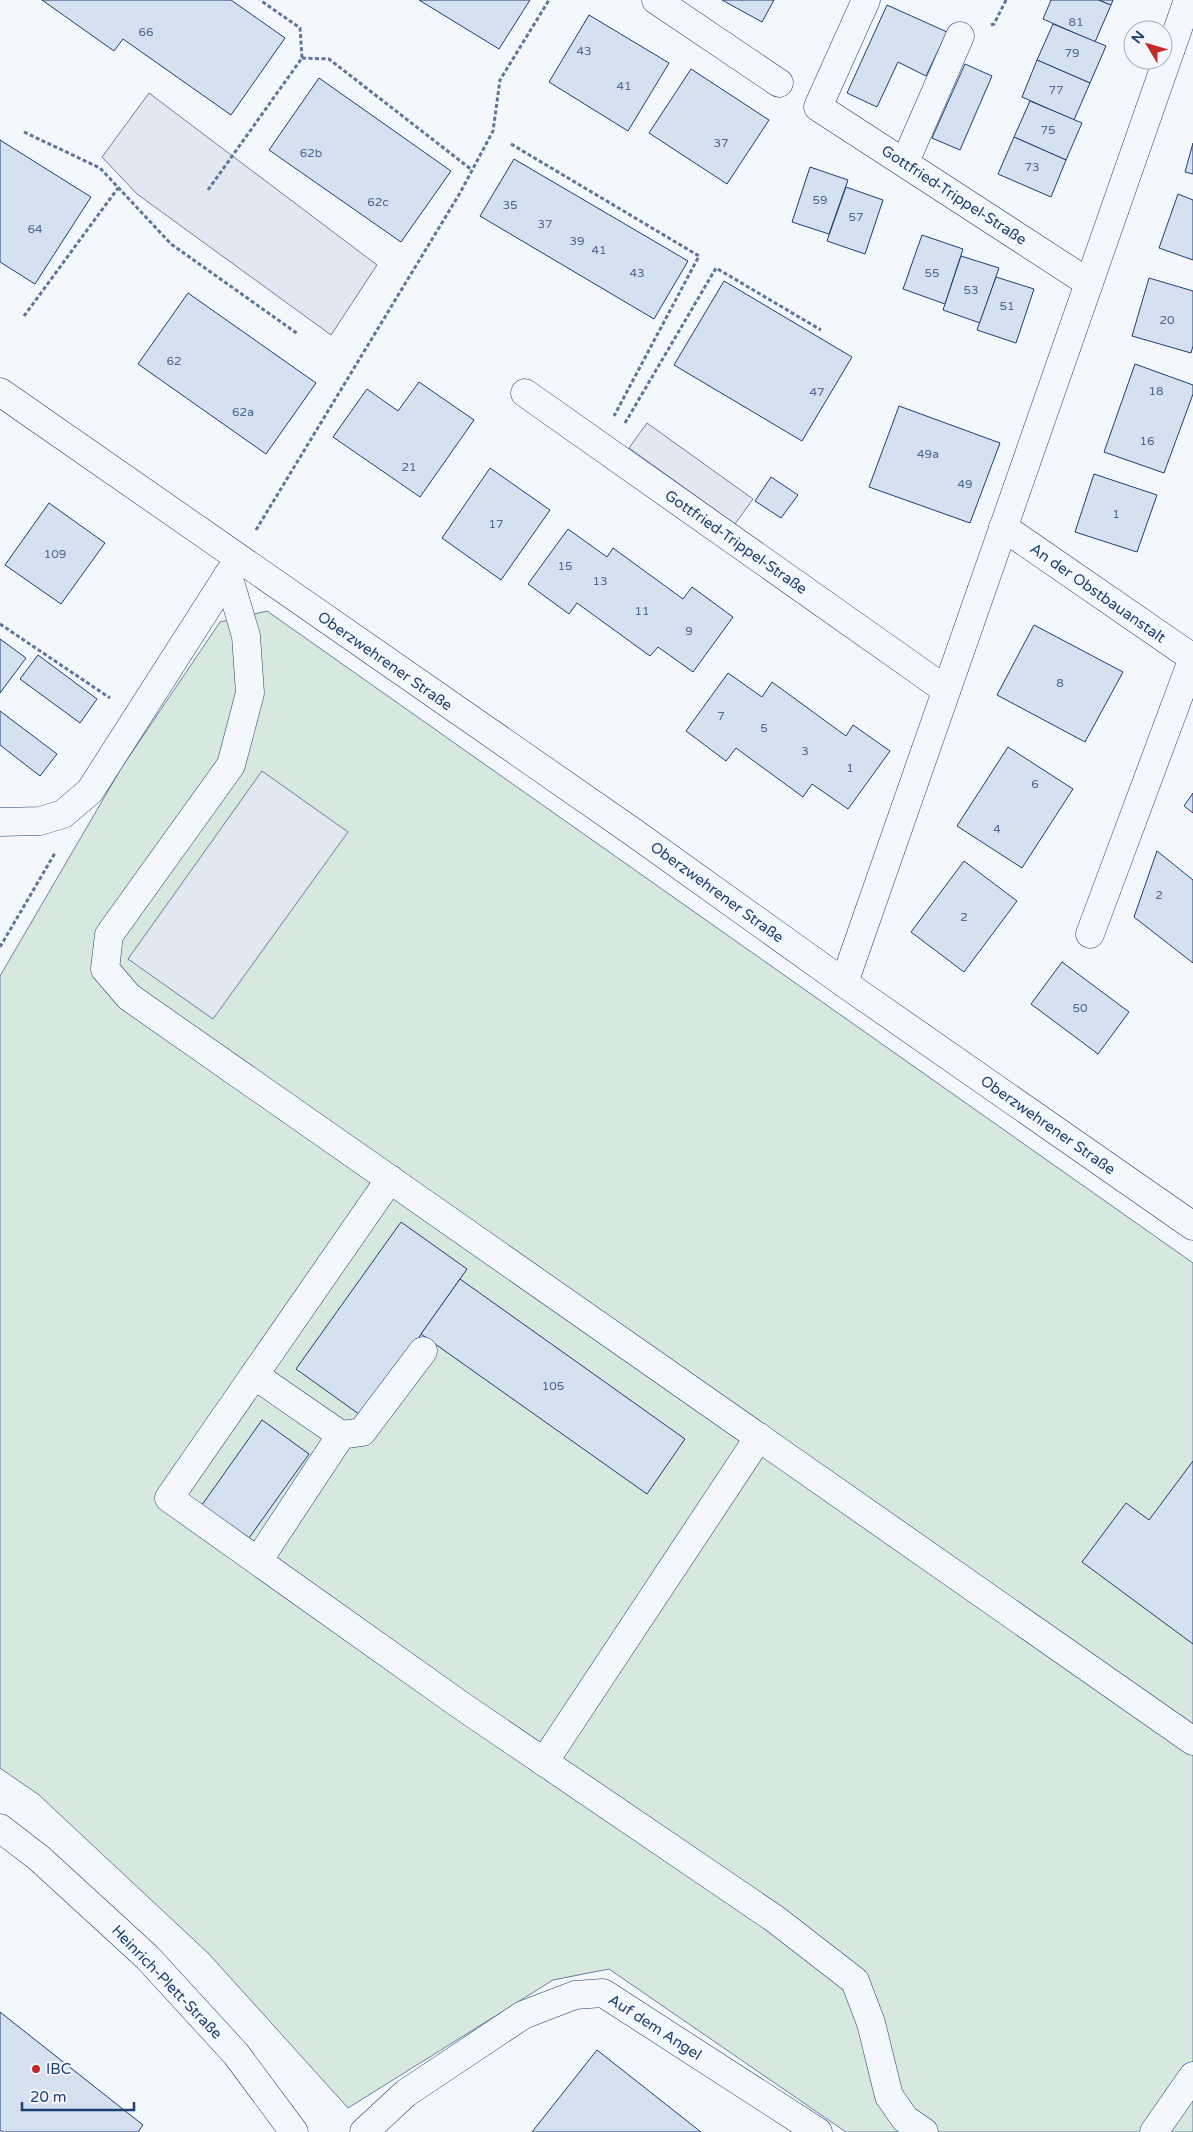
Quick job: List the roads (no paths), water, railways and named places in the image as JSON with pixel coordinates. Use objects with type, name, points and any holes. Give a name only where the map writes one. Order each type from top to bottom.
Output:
[{"type":"street","points":[[656,0],[779,83]]},
{"type":"street","name":"Gottfried-Trippel-Straße","points":[[866,0],[818,107],[1089,283]]},
{"type":"street","points":[[844,983],[1188,0]]},
{"type":"street","points":[[905,162],[960,36]]},
{"type":"street","name":"Oberzwehrener Straße","points":[[0,392],[234,567],[632,832],[844,983],[1193,1226]]},
{"type":"street","name":"Gottfried-Trippel-Straße","points":[[525,394],[946,690]]},
{"type":"street","name":"An der Obstbauanstalt","points":[[1003,527],[1193,658]]},
{"type":"street","points":[[0,822],[40,821],[63,814],[90,791],[234,567]]},
{"type":"street","points":[[234,567],[246,636],[250,693],[231,766],[108,935],[105,969],[129,997],[1193,1741]]},
{"type":"street","points":[[1090,934],[1193,658]]},
{"type":"street","points":[[390,1179],[169,1498],[544,1762],[775,1919],[855,1981],[871,2023],[889,2096],[905,2119],[924,2132]]},
{"type":"street","points":[[254,1375],[341,1435],[362,1432],[423,1351]]},
{"type":"street","points":[[258,1561],[341,1435]]},
{"type":"street","points":[[544,1762],[759,1437]]},
{"type":"street","name":"Heinrich-Plett-Straße","points":[[0,1828],[39,1858],[147,1957],[236,2054],[294,2132]]},
{"type":"street","name":"Auf dem Angel","points":[[364,2132],[406,2093],[523,2015],[575,1995],[603,1993],[818,2132]]},
{"type":"street","points":[[1154,2132],[1193,2076]]},
{"type":"place","name":"IBC","points":[[36,2069]]}]
